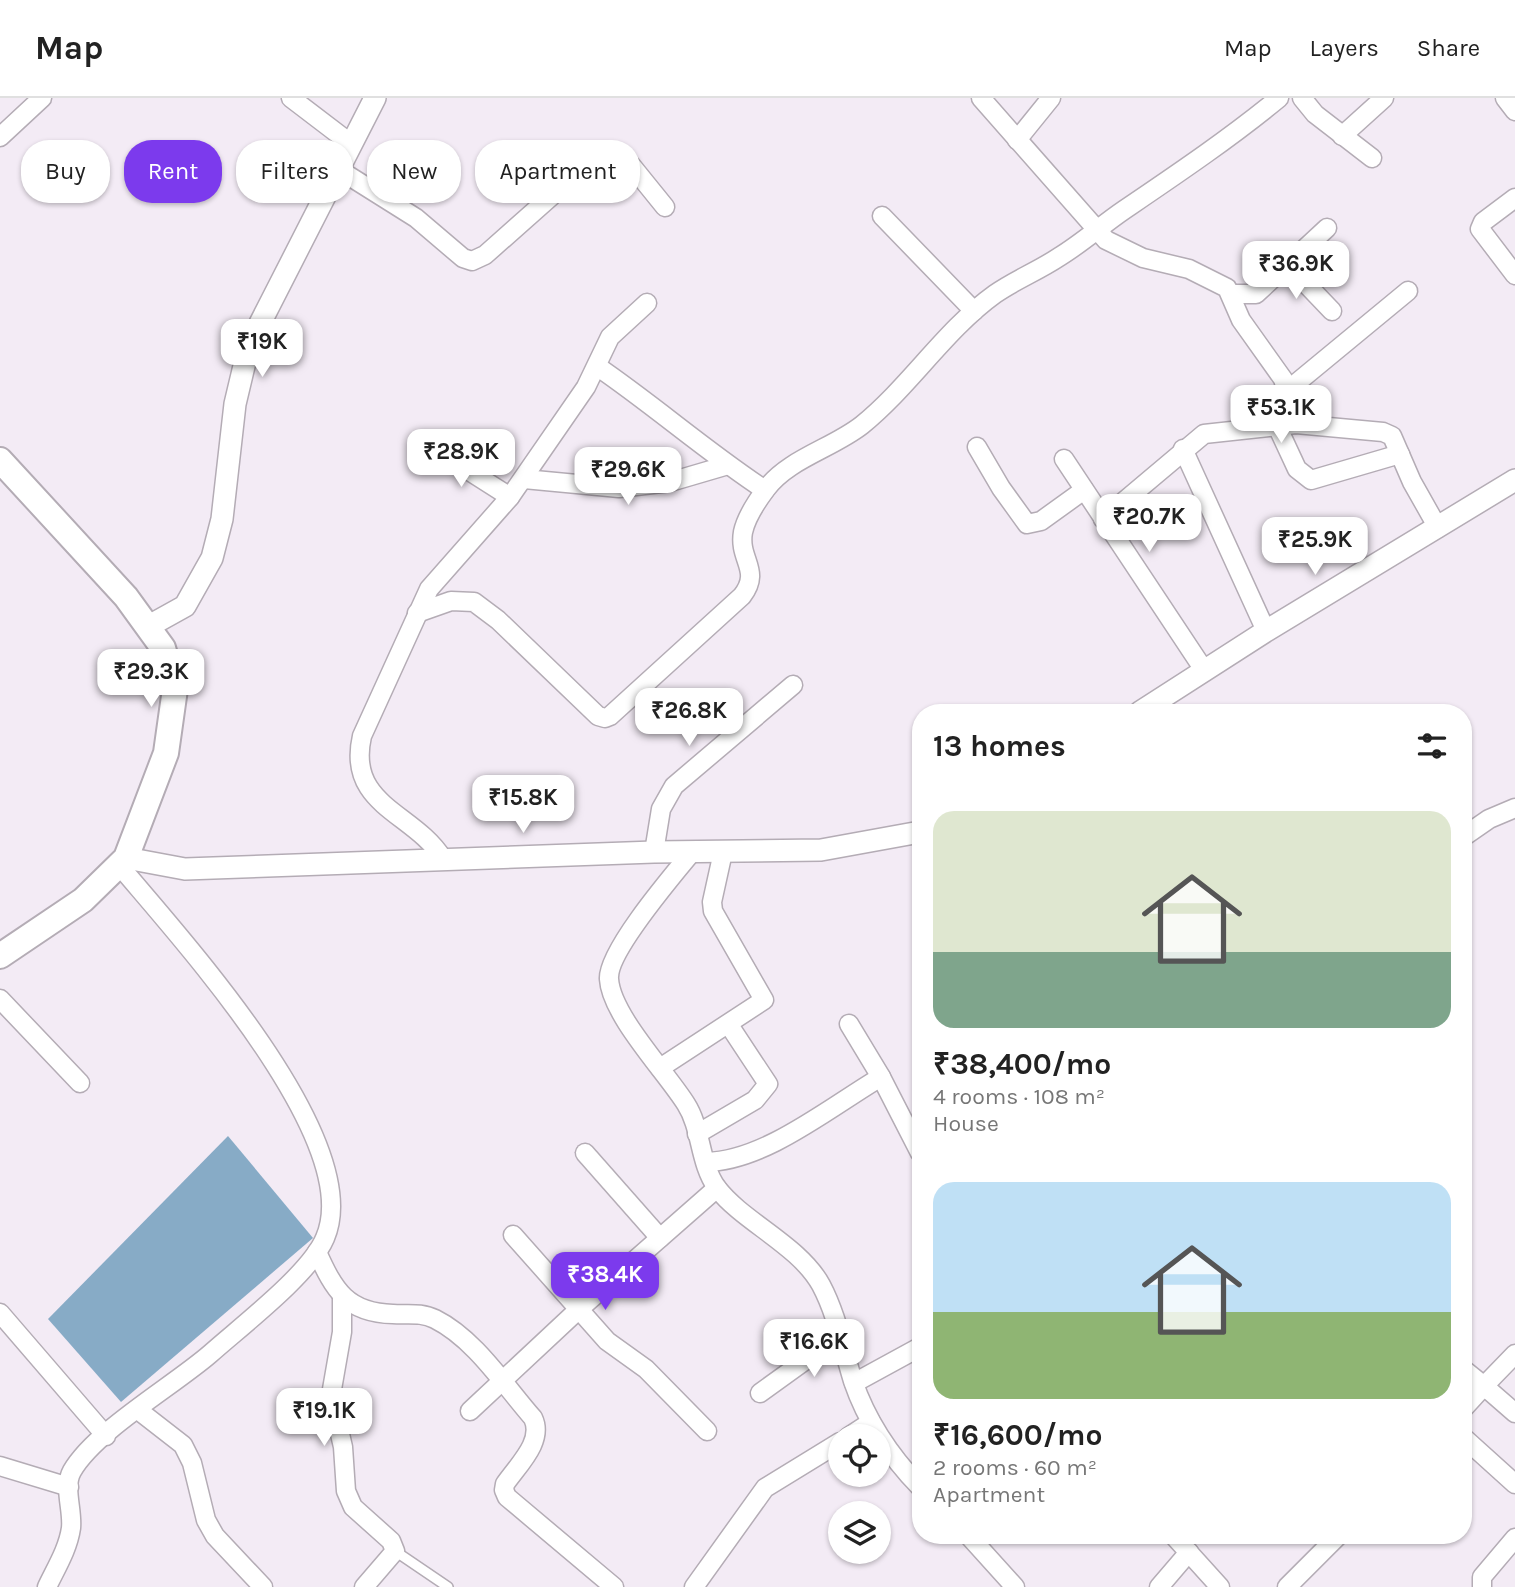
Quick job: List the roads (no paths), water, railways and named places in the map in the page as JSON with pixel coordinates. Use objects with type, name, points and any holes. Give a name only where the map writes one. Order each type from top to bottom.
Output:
[{"type":"main road","points":[[0,460],[126,597],[149,626],[169,662],[175,689],[174,707],[160,772],[122,861],[83,900],[0,956]]},
{"type":"street","points":[[0,137],[42,98]]},
{"type":"street","points":[[291,98],[346,140]]},
{"type":"street","points":[[352,140],[374,98]]},
{"type":"street","points":[[981,98],[1096,230],[1122,249],[1143,258],[1189,269],[1216,281],[1232,294],[1241,320],[1288,390],[1287,425],[1297,469],[1311,480],[1400,454]]},
{"type":"street","points":[[1017,140],[1051,98]]},
{"type":"street","points":[[417,613],[451,601],[474,602],[605,718],[751,585],[752,578],[743,551],[743,533],[765,490],[779,475],[842,440],[863,424],[900,391],[974,311],[997,293],[1058,258],[1210,154],[1279,98]]},
{"type":"street","points":[[1302,98],[1315,114],[1372,158]]},
{"type":"street","points":[[1342,136],[1384,98]]},
{"type":"street","points":[[1505,98],[1515,111]]},
{"type":"street","points":[[353,178],[416,218],[463,258],[472,261],[485,255],[582,169],[609,154],[621,156],[631,165],[665,207]]},
{"type":"street","points":[[1515,198],[1483,222],[1480,229],[1515,275]]},
{"type":"street","points":[[149,626],[185,606],[212,558],[222,519],[235,404],[249,345],[321,203]]},
{"type":"street","points":[[881,216],[974,311]]},
{"type":"street","points":[[1232,294],[1256,294],[1327,228]]},
{"type":"street","points":[[1288,265],[1332,311]]},
{"type":"street","points":[[1288,390],[1408,291]]},
{"type":"street","points":[[443,859],[436,847],[417,830],[382,806],[365,784],[360,768],[362,736],[417,613],[441,574],[524,479],[598,367],[610,337],[647,303]]},
{"type":"street","points":[[598,367],[652,404],[728,465],[765,490]]},
{"type":"street","points":[[1102,519],[1204,434],[1287,425],[1383,432],[1396,441],[1438,528]]},
{"type":"street","points":[[977,447],[1001,488],[1027,524],[1041,521],[1084,490]]},
{"type":"street","points":[[433,449],[510,497]]},
{"type":"street","points":[[1183,449],[1266,631]]},
{"type":"street","points":[[1064,458],[1203,670]]},
{"type":"street","points":[[524,479],[619,488],[670,482],[728,465]]},
{"type":"street","points":[[1152,704],[1266,631],[1515,480]]},
{"type":"street","points":[[654,852],[660,809],[674,786],[793,685]]},
{"type":"street","points":[[1472,830],[1489,819],[1515,808]]},
{"type":"street","points":[[122,861],[185,869],[654,852],[821,850],[912,833]]},
{"type":"street","points":[[692,852],[623,945],[608,977],[612,998],[686,1104],[717,1188],[812,1271],[821,1286],[854,1383],[871,1422],[881,1442],[912,1478]]},
{"type":"street","points":[[660,1068],[764,1000],[713,911],[712,902],[723,852]]},
{"type":"street","points":[[47,1587],[64,1552],[71,1527],[69,1487],[73,1470],[106,1436],[207,1357],[288,1284],[317,1252],[326,1237],[331,1216],[329,1185],[316,1139],[288,1082],[122,861]]},
{"type":"street","points":[[0,999],[80,1083]]},
{"type":"street","points":[[849,1024],[881,1077],[912,1137]]},
{"type":"street","points":[[698,1134],[755,1100],[768,1084],[729,1025]]},
{"type":"street","points":[[706,1162],[733,1160],[766,1146],[881,1077]]},
{"type":"street","points":[[584,1153],[660,1238]]},
{"type":"street","points":[[470,1411],[577,1311],[717,1188]]},
{"type":"street","points":[[513,1235],[577,1311],[607,1341],[646,1369],[707,1431]]},
{"type":"street","points":[[317,1252],[333,1287],[342,1298],[363,1309],[390,1314],[419,1314],[435,1319],[453,1331],[533,1418],[538,1428],[535,1441],[505,1484],[507,1497],[571,1548],[614,1587]]},
{"type":"street","points":[[342,1298],[342,1332],[331,1395],[343,1447],[346,1491],[353,1507],[391,1541],[395,1551],[364,1587]]},
{"type":"street","points":[[0,1313],[106,1436]]},
{"type":"street","points":[[760,1394],[803,1362],[837,1328]]},
{"type":"street","points":[[854,1383],[912,1352]]},
{"type":"street","points":[[1472,1399],[1515,1353]]},
{"type":"street","points":[[1472,1376],[1515,1413]]},
{"type":"street","points":[[138,1410],[184,1445],[192,1463],[206,1520],[215,1536],[264,1587]]},
{"type":"street","points":[[1472,1445],[1515,1484]]},
{"type":"street","points":[[694,1587],[765,1488],[828,1449]]},
{"type":"street","points":[[0,1466],[69,1487]]},
{"type":"street","points":[[1482,1587],[1482,1577],[1515,1538]]},
{"type":"street","points":[[976,1544],[1015,1587]]},
{"type":"street","points":[[1181,1544],[1220,1587]]},
{"type":"street","points":[[1287,1587],[1330,1544]]},
{"type":"street","points":[[1159,1587],[1189,1552]]},
{"type":"lane","points":[[395,1551],[449,1587]]},
{"type":"water","points":[[228,1136],[313,1238],[121,1402],[48,1319]]}]
